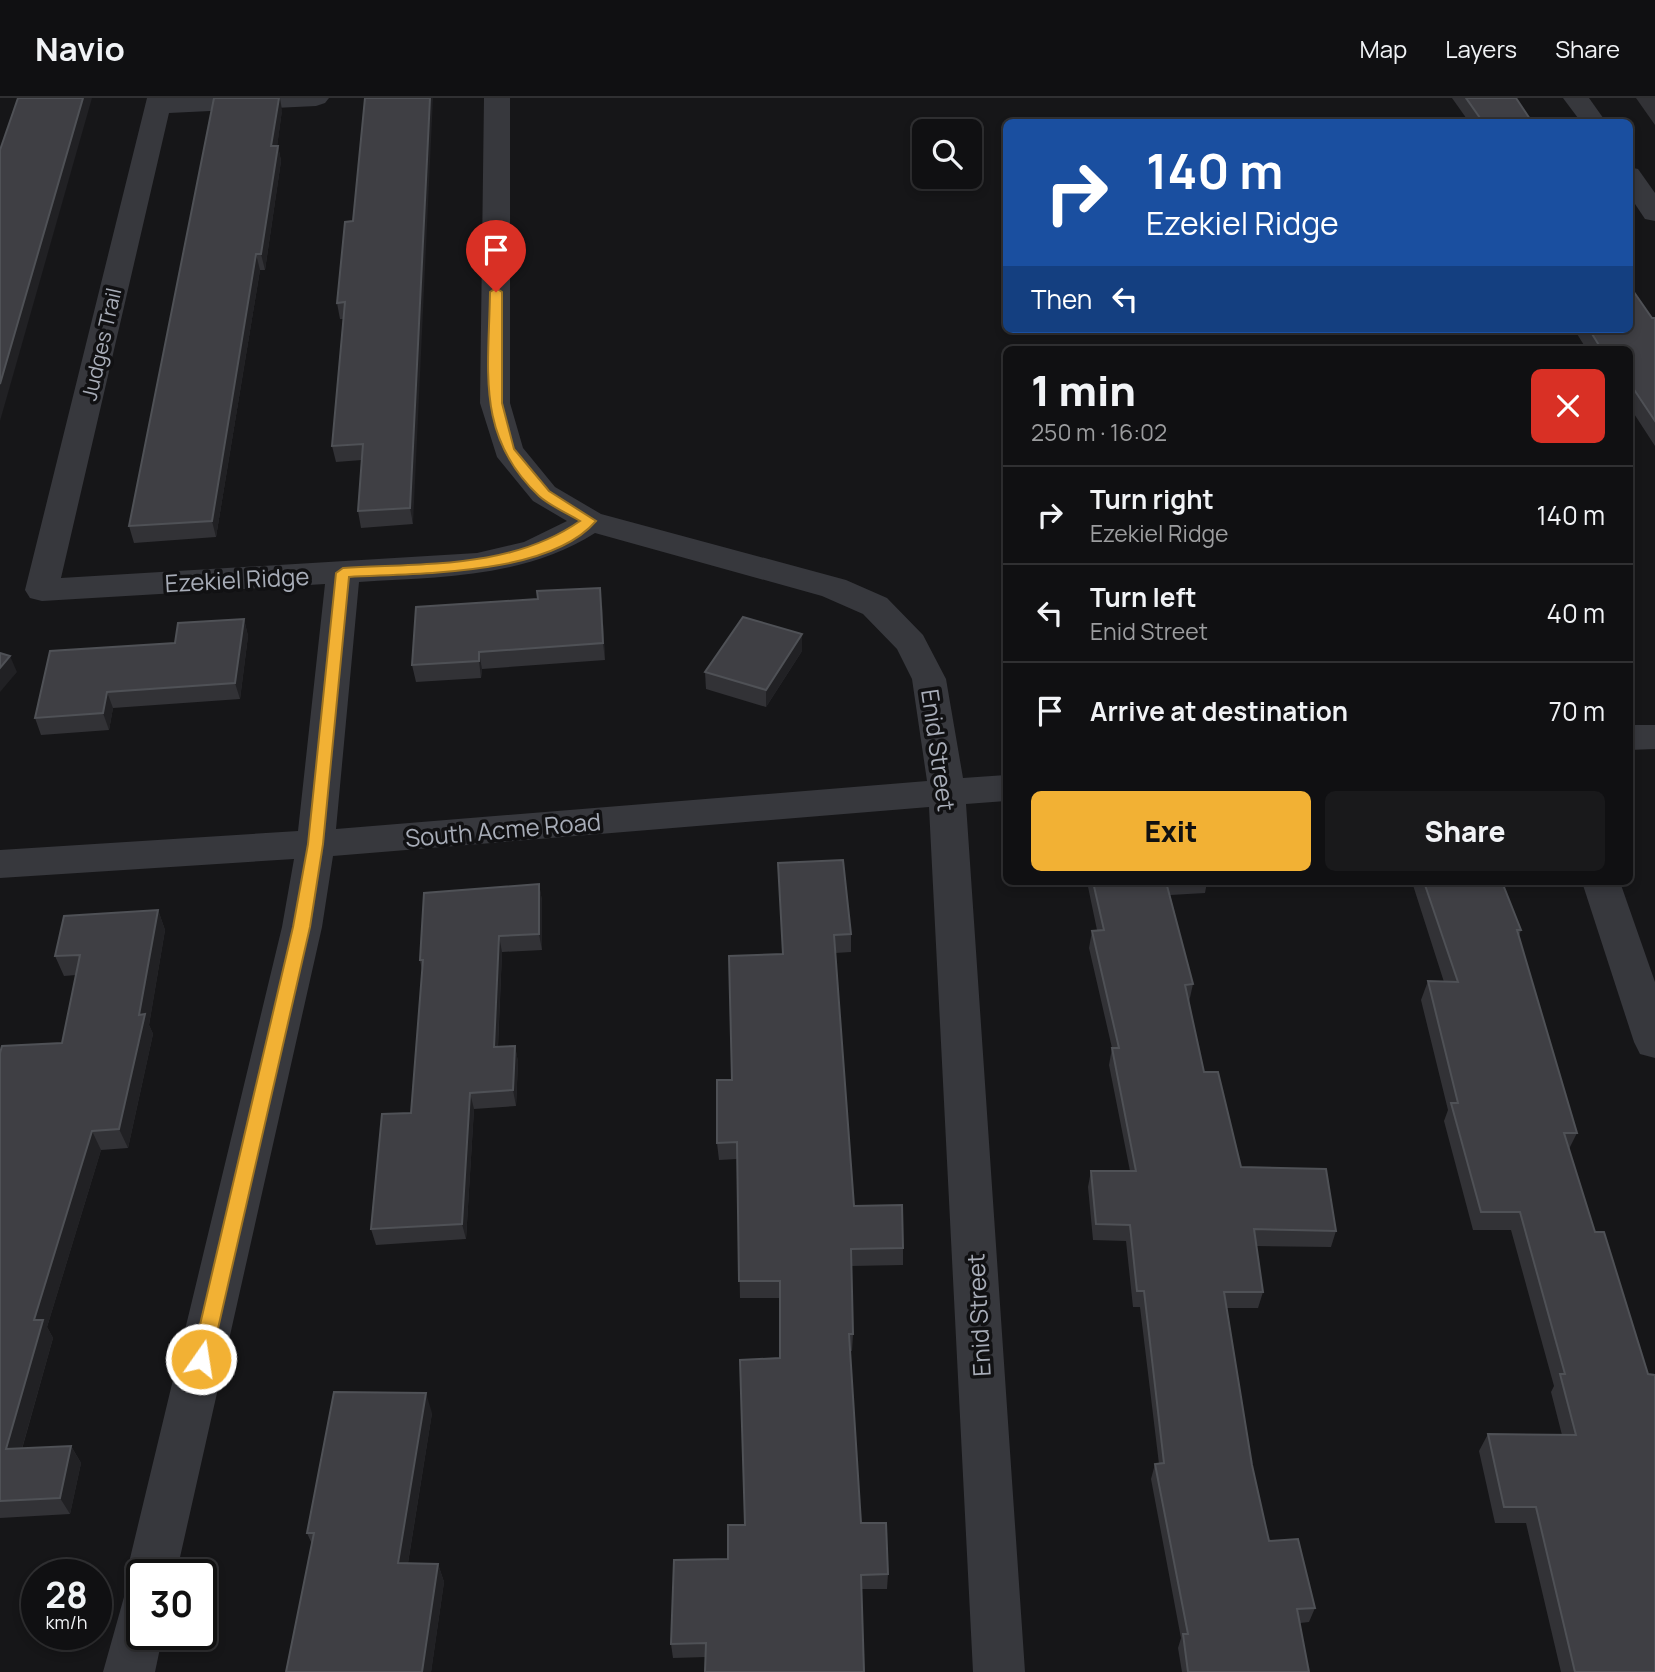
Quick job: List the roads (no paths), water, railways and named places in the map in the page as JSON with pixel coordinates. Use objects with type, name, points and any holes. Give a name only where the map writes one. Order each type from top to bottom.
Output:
[{"type":"street","points":[[159,102],[316,98]]},
{"type":"street","name":"Enid Street","points":[[497,98],[495,403],[508,450],[544,494],[590,521],[834,588],[875,606],[911,643],[929,679],[947,793],[999,1672]]},
{"type":"street","points":[[1576,98],[1591,119]]},
{"type":"street","name":"Judges Trail","points":[[42,590],[159,102]]},
{"type":"street","points":[[1633,181],[1655,213]]},
{"type":"street","name":"Ezekiel Ridge","points":[[42,590],[477,565],[532,553],[567,537],[590,521]]},
{"type":"street","points":[[155,1559],[302,927],[316,844],[343,573]]},
{"type":"street","points":[[1633,738],[1655,737]]},
{"type":"street","name":"South Acme Road","points":[[0,864],[316,844],[1003,788]]},
{"type":"street","points":[[1602,885],[1655,1042]]},
{"type":"street","points":[[128,1672],[133,1650]]}]
